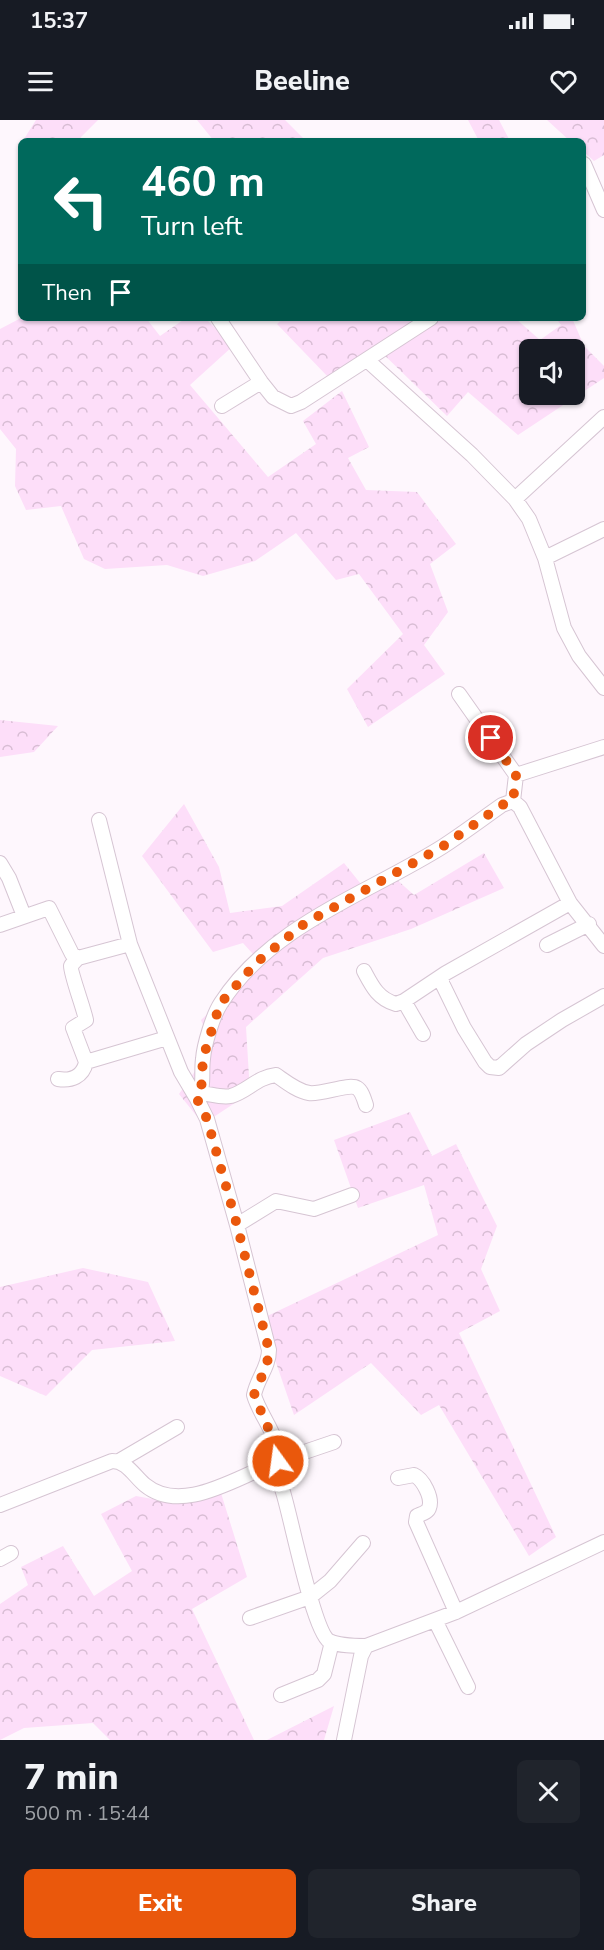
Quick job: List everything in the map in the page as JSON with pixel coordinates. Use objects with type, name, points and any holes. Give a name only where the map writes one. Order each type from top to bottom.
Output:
[{"type":"street","points":[[586,169],[604,210]]},
{"type":"street","points":[[220,321],[273,397],[291,406],[301,402],[426,321]]},
{"type":"street","points":[[367,360],[472,456],[515,499],[529,519],[545,558],[564,628],[579,656],[604,688]]},
{"type":"street","points":[[222,406],[261,382]]},
{"type":"street","points":[[515,499],[604,417]]},
{"type":"street","points":[[545,558],[604,529]]},
{"type":"street","points":[[459,694],[516,775],[513,801]]},
{"type":"street","points":[[516,775],[604,747]]},
{"type":"street","points":[[513,801],[520,807],[570,903],[589,924],[604,946]]},
{"type":"street","points":[[199,1096],[203,1058],[220,1004],[257,962],[304,924],[442,847],[502,805],[513,801]]},
{"type":"street","points":[[99,820],[130,944],[181,1072],[199,1096],[237,1225],[269,1350],[267,1364],[254,1395],[278,1451],[276,1465],[310,1597],[323,1634],[334,1643],[362,1646],[456,1612],[604,1542]]},
{"type":"street","points":[[0,863],[9,878],[24,916]]},
{"type":"street","points":[[364,971],[376,992],[396,1004],[570,903]]},
{"type":"street","points":[[0,925],[49,908],[72,954],[78,958]]},
{"type":"street","points":[[547,945],[589,924]]},
{"type":"street","points":[[58,1079],[75,1078],[81,1073],[86,1062],[73,1028],[86,1020],[71,969],[73,963],[78,958],[130,944]]},
{"type":"street","points":[[442,978],[442,983],[464,1028],[490,1067],[499,1068],[526,1044],[604,996]]},
{"type":"street","points":[[404,1001],[423,1034]]},
{"type":"street","points":[[86,1062],[167,1038]]},
{"type":"street","points":[[199,1096],[232,1095],[261,1078],[276,1075],[310,1094],[351,1086],[362,1094],[366,1105]]},
{"type":"street","points":[[237,1225],[276,1202],[314,1209],[352,1195]]},
{"type":"street","points":[[0,1504],[94,1467],[119,1461],[177,1427]]},
{"type":"street","points":[[119,1461],[151,1489],[161,1494],[173,1496],[198,1494],[334,1442]]},
{"type":"street","points":[[398,1478],[414,1475],[423,1481],[430,1507],[428,1511],[417,1516],[416,1522],[456,1612]]},
{"type":"street","points":[[250,1618],[310,1597],[330,1581],[363,1543]]},
{"type":"street","points":[[435,1620],[468,1687]]},
{"type":"street","points":[[281,1695],[318,1680],[324,1674],[334,1643]]},
{"type":"street","points":[[344,1740],[362,1646]]},
{"type":"green space","points":[[36,120],[98,120],[80,138],[25,138]]},
{"type":"green space","points":[[197,120],[285,120],[303,138],[212,138]]},
{"type":"green space","points":[[468,120],[499,120],[508,138],[477,138]]},
{"type":"green space","points":[[547,120],[604,120],[604,155],[594,161],[586,154],[586,138],[567,138]]},
{"type":"green space","points":[[18,320],[148,321],[160,336],[182,321],[208,321],[233,346],[190,385],[268,477],[316,444],[303,421],[342,391],[369,447],[348,458],[366,490],[417,492],[456,544],[430,564],[448,612],[424,645],[445,674],[368,727],[347,689],[403,634],[359,574],[336,580],[296,533],[255,561],[203,576],[167,565],[105,569],[84,559],[61,506],[26,510],[15,486],[16,449],[0,429],[0,329]]},
{"type":"green space","points":[[280,321],[518,321],[539,339],[519,339],[519,405],[563,405],[518,435],[468,392],[447,416],[376,347],[330,379],[277,324]]},
{"type":"green space","points":[[558,321],[573,321],[581,339],[541,339],[561,325]]},
{"type":"green space","points":[[585,347],[604,366],[604,378],[585,391]]},
{"type":"green space","points":[[0,720],[58,726],[34,752],[0,757]]},
{"type":"green space","points":[[184,804],[219,867],[230,913],[282,906],[344,863],[369,894],[396,879],[414,895],[484,853],[504,888],[411,929],[323,958],[246,1027],[250,1093],[203,1124],[179,1094],[212,1047],[201,1020],[261,963],[243,943],[213,952],[142,856]]},
{"type":"green space","points":[[410,1112],[432,1156],[456,1144],[497,1226],[481,1269],[500,1311],[459,1333],[556,1537],[529,1556],[439,1405],[421,1415],[371,1363],[294,1415],[261,1319],[438,1235],[424,1185],[358,1208],[334,1140]]},
{"type":"green space","points":[[83,1268],[148,1282],[175,1341],[92,1350],[46,1396],[0,1376],[0,1287]]},
{"type":"green space","points":[[221,1493],[247,1577],[192,1609],[254,1740],[110,1740],[93,1723],[24,1728],[0,1740],[0,1604],[28,1585],[21,1567],[63,1546],[94,1596],[132,1571],[101,1514],[136,1496],[175,1503]]},
{"type":"green space","points":[[334,1706],[324,1740],[267,1740]]},
{"type":"route","points":[[278,1461],[278,1451],[254,1395],[267,1364],[269,1350],[207,1119],[197,1099],[201,1093],[203,1058],[214,1018],[220,1004],[238,982],[291,933],[442,847],[502,805],[513,801],[516,775],[491,738]]}]
